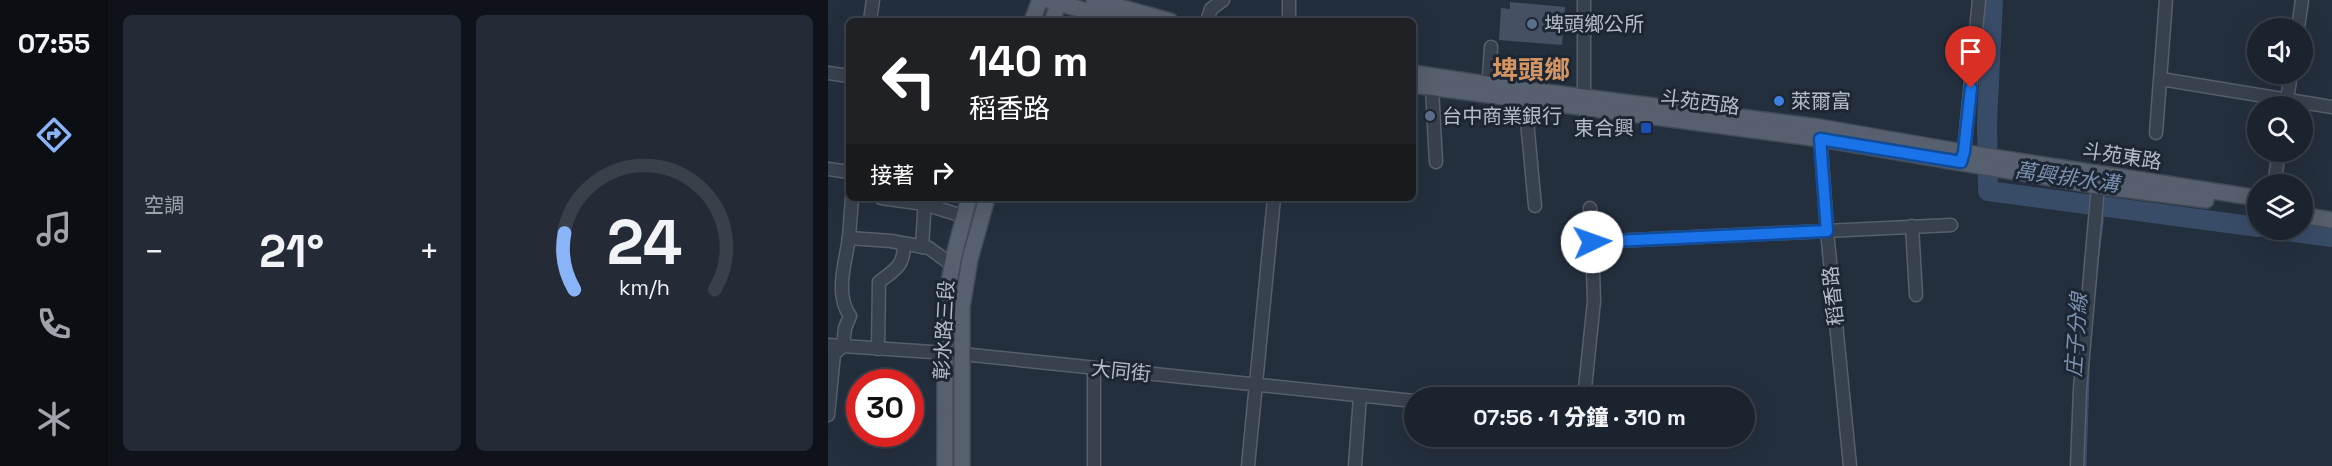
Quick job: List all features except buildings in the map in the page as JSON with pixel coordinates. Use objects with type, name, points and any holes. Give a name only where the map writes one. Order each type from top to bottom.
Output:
[{"type":"main road","points":[[1033,18],[1040,0]]},
{"type":"main road","points":[[1094,0],[1159,18]]},
{"type":"main road","points":[[1053,18],[1056,1],[1112,18]]},
{"type":"main road","name":"斗苑西路","points":[[1416,74],[1525,100],[1584,103]]},
{"type":"main road","name":"斗苑西路","points":[[1416,85],[1488,90],[1820,133],[1981,160]]},
{"type":"main road","name":"斗苑東路","points":[[1981,160],[2098,186],[2247,206]]},
{"type":"main road","name":"斗苑東路","points":[[1981,160],[2247,196]]},
{"type":"main road","name":"彰水路三段","points":[[945,466],[945,305],[952,264],[968,201]]},
{"type":"main road","name":"彰水路三段","points":[[962,466],[962,307],[970,259],[986,201]]},
{"type":"main road","points":[[2313,207],[2332,210]]},
{"type":"main road","points":[[2313,217],[2332,220]]},
{"type":"street","points":[[870,18],[873,0]]},
{"type":"street","points":[[1209,18],[1211,9],[1223,0]]},
{"type":"street","points":[[1288,18],[1290,0]]},
{"type":"street","points":[[1584,0],[1584,103]]},
{"type":"street","points":[[1963,157],[1979,0]]},
{"type":"street","points":[[2156,133],[2166,0]]},
{"type":"street","points":[[2299,18],[2302,0]]},
{"type":"street","points":[[1488,90],[1491,47]]},
{"type":"street","points":[[828,73],[846,76]]},
{"type":"street","points":[[2161,79],[2247,96]]},
{"type":"street","points":[[1432,88],[1436,162]]},
{"type":"street","points":[[1525,100],[1535,206]]},
{"type":"street","points":[[2313,106],[2332,107]]},
{"type":"street","name":"稻香路","points":[[1820,133],[1827,231],[1850,466]]},
{"type":"street","points":[[828,169],[846,172]]},
{"type":"street","points":[[2078,466],[2080,389],[2098,186]]},
{"type":"street","points":[[828,414],[834,354],[843,346],[845,328],[850,316],[843,307],[842,273],[849,238],[852,201]]},
{"type":"street","points":[[921,247],[924,201],[963,216]]},
{"type":"street","points":[[1248,466],[1274,201]]},
{"type":"street","points":[[1585,387],[1594,302],[1590,208]]},
{"type":"street","points":[[1592,242],[1950,225]]},
{"type":"street","points":[[1912,226],[1916,295]]},
{"type":"street","points":[[849,238],[928,248],[952,264]]},
{"type":"street","points":[[878,350],[879,282],[899,266],[904,257],[904,244]]},
{"type":"street","name":"大同街","points":[[828,345],[962,354],[1404,400]]},
{"type":"street","points":[[1094,369],[1094,466]]},
{"type":"street","points":[[1355,466],[1360,396]]},
{"type":"waterway","name":"萬興排水溝","points":[[1993,0],[1987,122],[1988,191],[2247,226]]},
{"type":"waterway","name":"庄子分線","points":[[2098,255],[2104,207]]},
{"type":"waterway","name":"萬興排水溝","points":[[2313,235],[2332,237]]},
{"type":"waterway","name":"庄子分線","points":[[2085,466],[2089,348]]},
{"type":"place","name":"埤頭鄉公所","points":[[1532,24]]},
{"type":"place","name":"萊爾富","points":[[1779,101]]},
{"type":"place","name":"台中商業銀行","points":[[1430,116]]},
{"type":"place","name":"東合興","points":[[1646,128]]},
{"type":"district","name":"埤頭鄉","points":[[1531,70]]},
{"type":"route","points":[[1592,242],[1827,231],[1820,139],[1961,162],[1971,88]]}]
